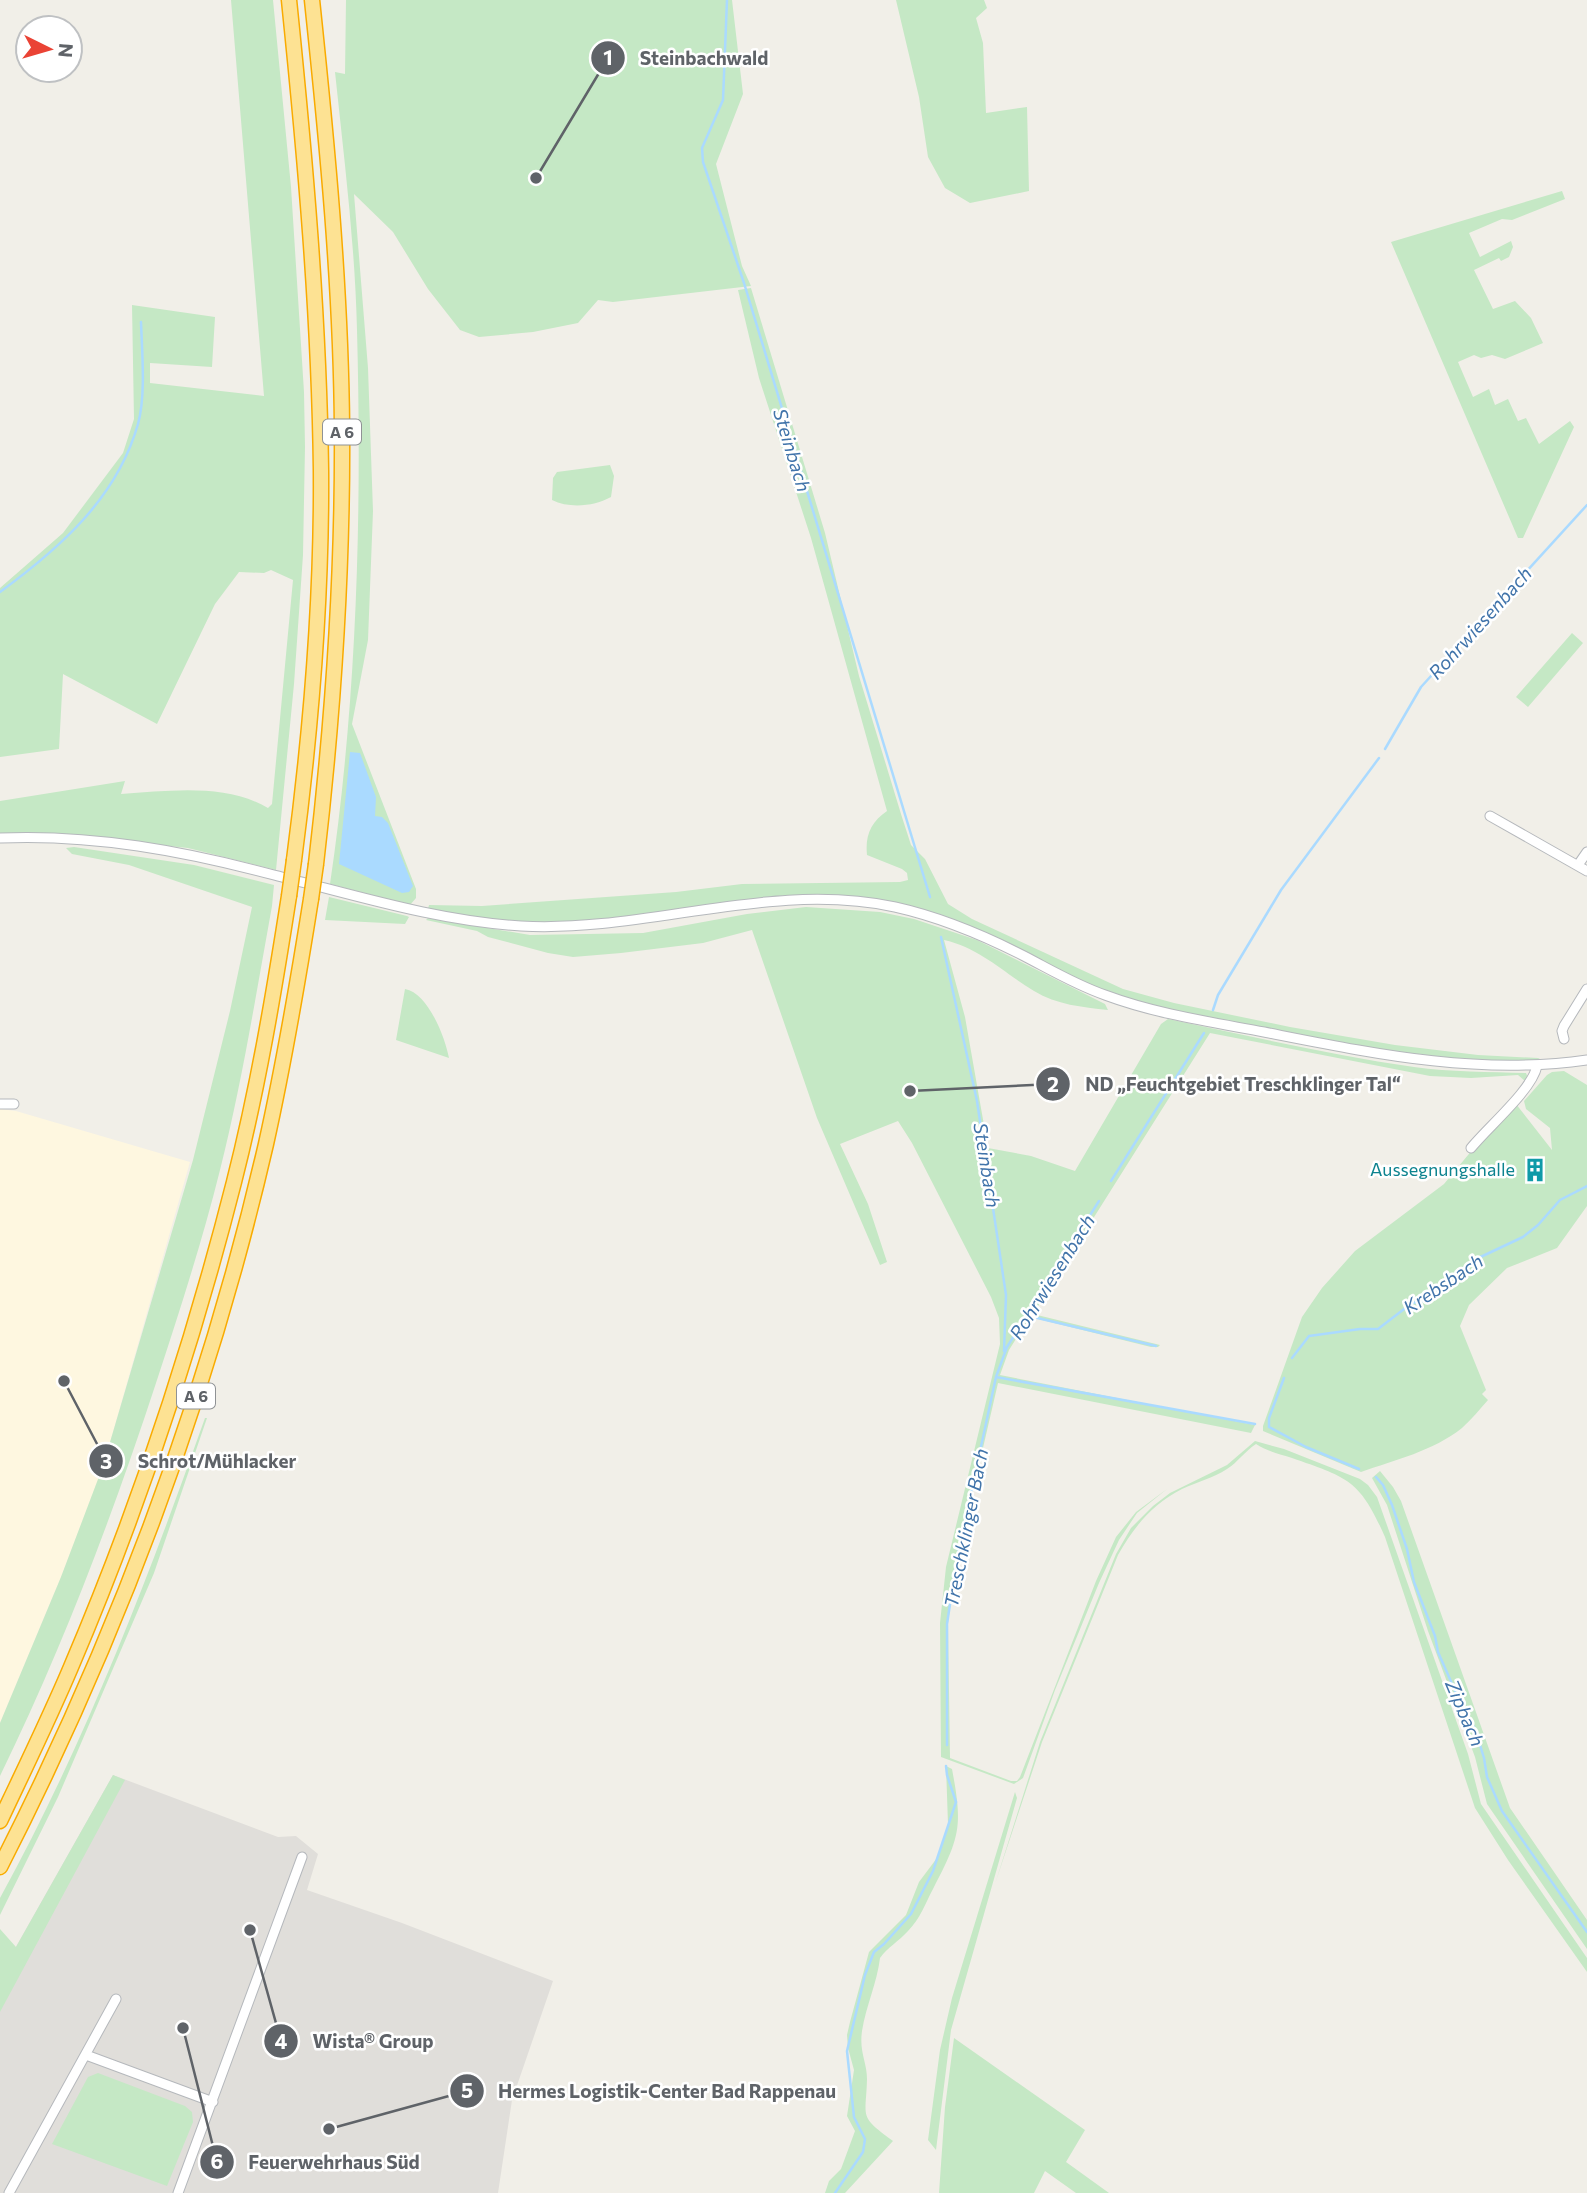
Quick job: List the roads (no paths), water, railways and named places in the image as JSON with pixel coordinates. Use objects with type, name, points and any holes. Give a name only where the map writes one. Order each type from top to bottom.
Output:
[{"type":"highway","name":"A 6","points":[[0,1821],[71,1668],[116,1555],[158,1440],[198,1313],[235,1179],[255,1093],[289,896],[306,757],[316,641],[321,472],[311,224],[289,0]]},
{"type":"highway","name":"A 6","points":[[0,1867],[92,1675],[162,1495],[200,1386],[238,1255],[265,1145],[311,899],[337,643],[342,426],[335,256],[312,0]]},
{"type":"street","points":[[1490,816],[1587,870]]},
{"type":"street","points":[[0,838],[105,841],[164,849],[416,911],[472,921],[523,926],[615,924],[773,901],[804,899],[862,902],[946,921],[996,942],[1078,985],[1129,1004],[1209,1022],[1395,1058],[1500,1066],[1537,1066],[1587,1060]]},
{"type":"street","points":[[1578,865],[1587,852]]},
{"type":"street","points":[[1564,1039],[1564,1026],[1587,989]]},
{"type":"street","points":[[1471,1149],[1527,1086],[1537,1066]]},
{"type":"street","points":[[0,1104],[14,1104]]},
{"type":"street","points":[[178,2193],[302,1857]]},
{"type":"street","points":[[9,2193],[116,1999]]},
{"type":"street","points":[[86,2055],[213,2102]]},
{"type":"water","points":[[350,752],[360,753],[376,797],[375,816],[382,817],[388,823],[413,886],[409,892],[402,893],[339,864]]},
{"type":"waterway","name":"Steinbach","points":[[727,0],[723,100],[702,148],[703,162],[744,283],[930,897]]},
{"type":"waterway","points":[[0,592],[44,558],[84,519],[101,498],[129,451],[142,400],[141,322]]},
{"type":"waterway","name":"Rohrwiesenbach","points":[[1385,749],[1421,687],[1587,505]]},
{"type":"waterway","name":"Rohrwiesenbach","points":[[1213,1010],[1218,995],[1281,890],[1379,758]]},
{"type":"waterway","name":"Steinbach","points":[[941,937],[977,1101],[1006,1295],[1004,1351]]},
{"type":"waterway","name":"Rohrwiesenbach","points":[[1111,1181],[1204,1033]]},
{"type":"waterway","name":"Krebsbach","points":[[1292,1358],[1309,1336],[1378,1329],[1412,1303],[1423,1301],[1472,1261],[1523,1237],[1538,1225],[1560,1200],[1587,1186]]},
{"type":"waterway","name":"Treschklinger Bach","points":[[947,1745],[947,1624],[957,1558],[996,1377],[1007,1347],[1099,1201]]},
{"type":"waterway","points":[[1029,1316],[1156,1346]]},
{"type":"waterway","name":"Krebsbach","points":[[996,1377],[1255,1424]]},
{"type":"waterway","name":"Zipbach","points":[[1284,1378],[1269,1418],[1269,1427],[1306,1447],[1359,1469]]},
{"type":"waterway","name":"Zipbach","points":[[1376,1477],[1383,1485],[1392,1505],[1438,1652],[1475,1729],[1487,1777],[1502,1811],[1587,1932]]},
{"type":"waterway","name":"Treschklinger Bach","points":[[835,2193],[863,2152],[865,2139],[854,2117],[847,2051],[865,1975],[874,1952],[911,1914],[933,1871],[956,1802],[946,1766]]},
{"type":"place","name":"Steinbachwald","points":[[536,178]]},
{"type":"place","name":"ND „Feuchtgebiet Treschklinger Tal“","points":[[910,1091]]},
{"type":"place","name":"Aussegnungshalle","points":[[1535,1170]]},
{"type":"place","name":"Schrot/Mühlacker","points":[[64,1381]]},
{"type":"place","name":"Wista® Group","points":[[250,1930]]},
{"type":"place","name":"Feuerwehrhaus Süd","points":[[183,2028]]},
{"type":"place","name":"Hermes Logistik-Center Bad Rappenau","points":[[329,2129]]}]
